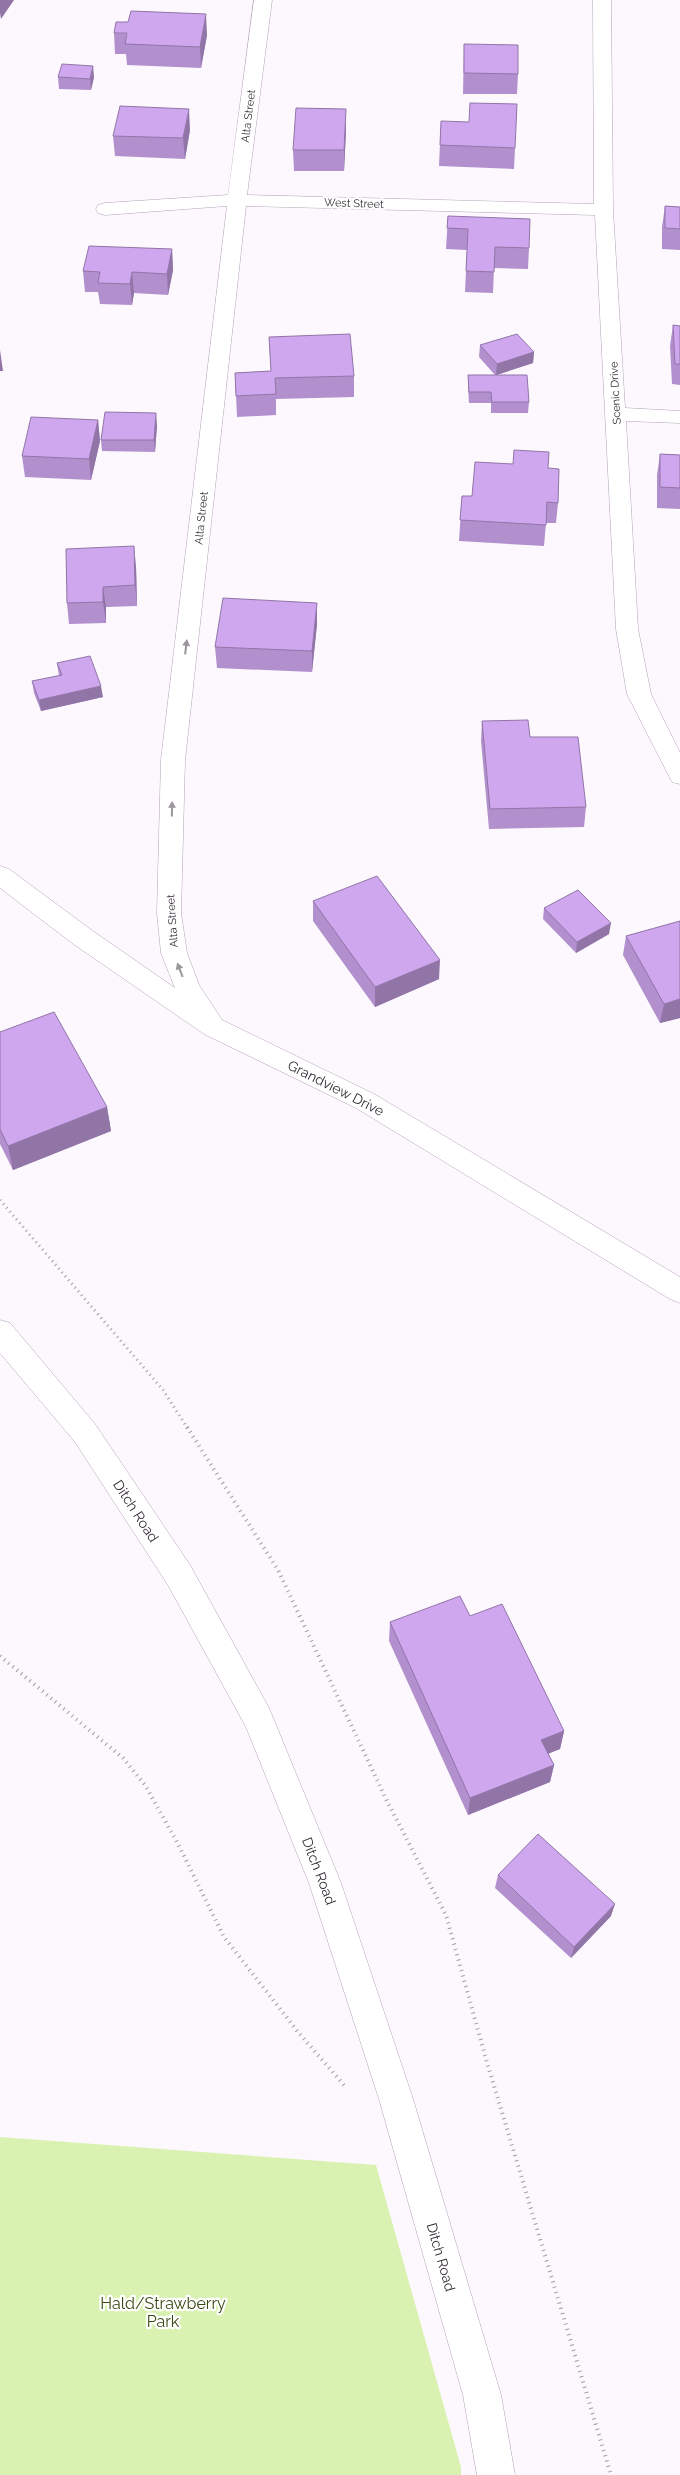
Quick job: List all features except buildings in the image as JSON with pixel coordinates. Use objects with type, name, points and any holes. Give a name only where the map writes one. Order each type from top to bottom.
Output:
[{"type":"street","name":"Alta Street","points":[[213,1027],[188,988],[174,953],[169,913],[173,760],[237,200],[263,0]]},
{"type":"street","name":"Scenic Drive","points":[[602,0],[604,210],[627,629],[638,694],[680,776]]},
{"type":"street","name":"West Street","points":[[104,209],[237,200],[604,210]]},
{"type":"street","points":[[616,414],[680,417]]},
{"type":"street","name":"Grandview Drive","points":[[0,875],[81,936],[213,1027],[365,1101],[680,1291]]},
{"type":"street","name":"Ditch Road","points":[[0,1332],[85,1433],[179,1575],[258,1719],[325,1883],[396,2102],[482,2395],[496,2475]]},
{"type":"path","points":[[0,1200],[163,1390],[278,1570],[387,1801],[446,1915],[486,2059],[611,2475]]},
{"type":"path","points":[[0,1656],[124,1758],[145,1785],[178,1844],[224,1937],[298,2032],[345,2085],[369,2101],[396,2102]]},
{"type":"green space","name":"Hald/Strawberry Park","points":[[0,2137],[376,2165],[461,2467],[461,2475],[0,2475]]}]
